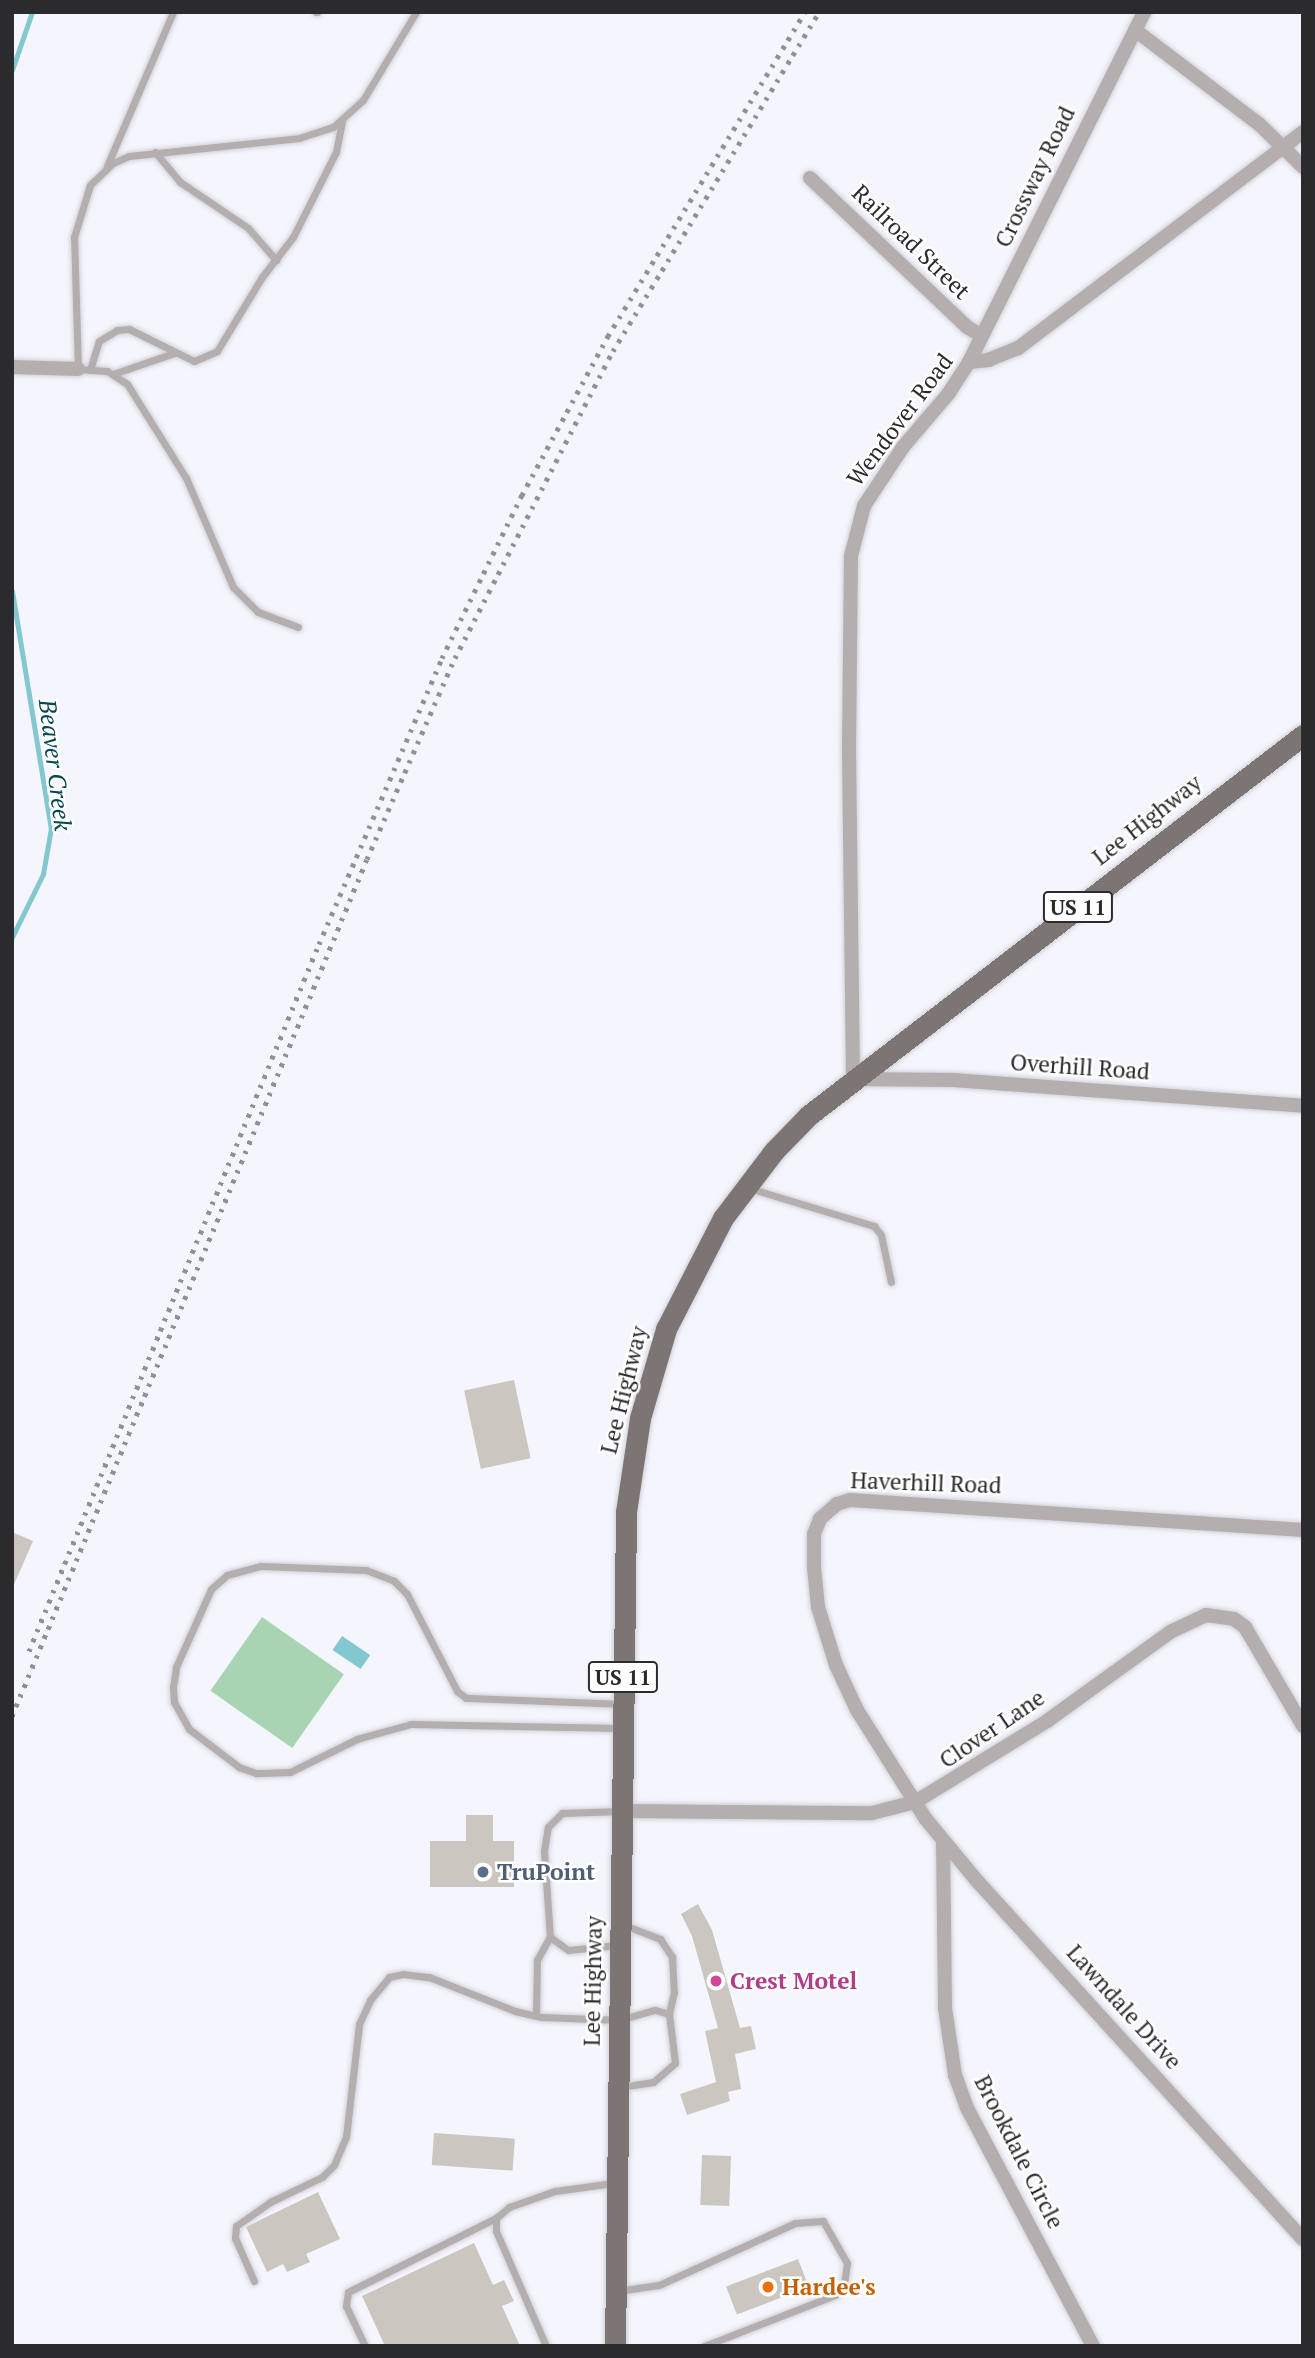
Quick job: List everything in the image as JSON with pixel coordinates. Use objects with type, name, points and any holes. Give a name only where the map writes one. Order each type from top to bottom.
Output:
[{"type":"main road","name":"Lee Highway","points":[[615,2346],[626,1512],[639,1418],[655,1359],[686,1283],[745,1187],[809,1115],[1303,735]]},
{"type":"street","name":"Crossway Road","points":[[969,362],[1144,12]]},
{"type":"street","points":[[1135,30],[1209,83],[1303,167]]},
{"type":"street","name":"Wendover Road","points":[[853,1079],[851,556],[857,526],[877,482],[969,362],[989,360],[1018,348],[1303,132]]},
{"type":"street","name":"Railroad Street","points":[[810,178],[967,327],[982,336]]},
{"type":"street","points":[[12,367],[84,369]]},
{"type":"street","name":"Overhill Road","points":[[853,1079],[953,1080],[1303,1106]]},
{"type":"street","name":"Haverhill Road","points":[[915,1802],[857,1710],[824,1633],[814,1567],[814,1534],[827,1511],[850,1500],[1303,1530]]},
{"type":"street","name":"Clover Lane","points":[[621,1811],[872,1813],[915,1802],[1047,1721],[1172,1632],[1206,1615],[1234,1619],[1245,1627],[1303,1726]]},
{"type":"street","name":"Lawndale Drive","points":[[915,1802],[943,1841],[1303,2239]]},
{"type":"street","name":"Brookdale Circle","points":[[943,1841],[945,2008],[955,2075],[967,2108],[1093,2346]]},
{"type":"lane","points":[[84,369],[74,237],[81,204],[106,168],[173,12]]},
{"type":"lane","points":[[106,168],[129,156],[299,138],[342,121],[363,100],[416,12]]},
{"type":"lane","points":[[84,369],[99,341],[117,330],[128,329],[194,361],[217,352],[293,237],[336,152],[342,121]]},
{"type":"lane","points":[[155,152],[180,182],[248,228],[276,260]]},
{"type":"lane","points":[[113,374],[174,353]]},
{"type":"lane","points":[[84,369],[113,374],[127,384],[186,478],[233,587],[258,612],[298,627]]},
{"type":"lane","points":[[745,1187],[874,1226],[881,1236],[891,1282]]},
{"type":"lane","points":[[622,1704],[466,1698],[457,1691],[407,1594],[394,1581],[366,1570],[261,1566],[227,1575],[211,1588],[177,1667],[173,1687],[174,1702],[189,1729],[239,1767],[264,1774],[290,1772],[358,1739],[411,1724],[622,1729]]},
{"type":"lane","points":[[536,2015],[537,1960],[550,1937],[544,1851],[548,1827],[562,1813],[621,1811]]},
{"type":"lane","points":[[618,2087],[653,2082],[675,2063],[669,2014],[674,1992],[672,1957],[660,1939],[620,1923]]},
{"type":"lane","points":[[550,1937],[568,1950],[620,1945]]},
{"type":"lane","points":[[254,2281],[235,2238],[236,2226],[260,2207],[322,2177],[334,2165],[346,2137],[359,2024],[380,1985],[403,1974],[429,1977],[536,2015],[619,2020],[655,2010],[669,2014]]},
{"type":"lane","points":[[365,2346],[346,2306],[348,2292],[496,2218],[509,2207],[555,2191],[617,2183]]},
{"type":"lane","points":[[496,2218],[496,2231],[546,2346]]},
{"type":"lane","points":[[616,2292],[659,2285],[795,2222],[823,2221],[847,2263],[844,2285],[835,2295],[704,2346]]},
{"type":"green space","points":[[262,1617],[344,1674],[292,1748],[210,1691]]},
{"type":"water","points":[[342,1636],[370,1655],[361,1669],[332,1650]]},
{"type":"building","points":[[514,1380],[531,1458],[481,1469],[464,1391]]},
{"type":"building","points":[[12,1532],[33,1541],[12,1589]]},
{"type":"building","points":[[466,1815],[493,1815],[493,1841],[514,1841],[514,1887],[430,1887],[430,1841],[466,1841]]},
{"type":"building","name":"Crest Motel","points":[[698,1904],[712,1930],[740,2028],[751,2026],[756,2049],[735,2054],[741,2089],[728,2092],[730,2101],[687,2115],[680,2094],[716,2082],[705,2031],[718,2028],[692,1936],[681,1914]]},
{"type":"building","points":[[434,2133],[515,2139],[513,2171],[432,2165]]},
{"type":"building","points":[[702,2155],[731,2156],[729,2206],[700,2205]]},
{"type":"building","points":[[318,2192],[340,2239],[306,2254],[310,2262],[287,2272],[283,2264],[267,2272],[246,2227]]},
{"type":"building","points":[[474,2243],[493,2285],[504,2280],[514,2301],[502,2306],[520,2346],[385,2346],[362,2296]]},
{"type":"building","name":"Hardee's","points":[[798,2259],[809,2287],[737,2315],[726,2287]]},
{"type":"waterway","name":"Beaver Creek","points":[[12,70],[32,12]]},
{"type":"waterway","name":"Beaver Creek","points":[[12,591],[51,828],[43,874],[12,937]]},
{"type":"railway","points":[[29,1651],[319,944],[442,658],[522,495],[608,336],[805,12]]},
{"type":"railway","points":[[12,1716],[367,859],[455,658],[613,351],[819,12]]},
{"type":"place","name":"TruPoint","points":[[483,1872]]},
{"type":"place","name":"Crest Motel","points":[[716,1981]]},
{"type":"place","name":"Hardee's","points":[[768,2287]]}]
